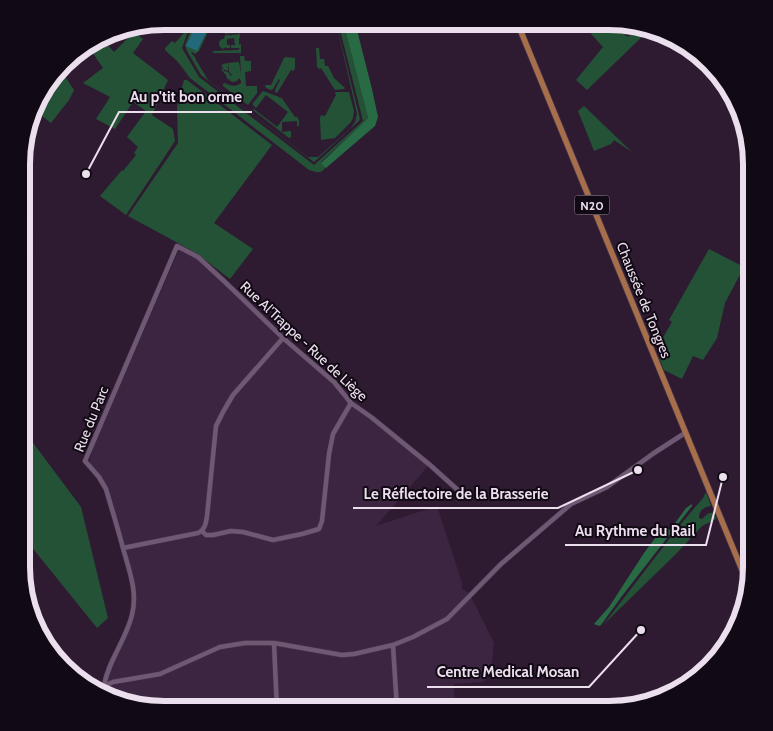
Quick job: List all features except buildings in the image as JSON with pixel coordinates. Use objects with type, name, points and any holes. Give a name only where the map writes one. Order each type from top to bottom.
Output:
[{"type":"main road","name":"Chaussée de Tongres","points":[[520,30],[743,575]]},
{"type":"street","name":"Rue Al'Trappe - Rue de Liège","points":[[177,246],[198,257],[283,338],[334,382],[351,403],[430,465],[460,492]]},
{"type":"street","name":"Rue du Parc","points":[[104,686],[105,676],[132,616],[135,601],[134,585],[106,490],[99,477],[85,461],[177,246]]},
{"type":"street","points":[[202,532],[207,516],[216,426],[233,395],[283,338]]},
{"type":"street","points":[[123,548],[202,532],[213,535],[231,531],[243,532],[273,540],[319,529],[322,521],[328,458],[333,434],[351,403]]},
{"type":"street","points":[[104,686],[113,682],[160,674],[220,647],[245,643],[274,643],[342,655],[393,645],[414,637],[447,619],[501,564],[571,504],[607,488],[685,433]]},
{"type":"street","points":[[274,643],[277,701]]},
{"type":"street","points":[[393,645],[396,701]]},
{"type":"shaded area","points":[[179,250],[198,259],[351,401],[428,466],[376,526],[437,506],[462,583],[462,589],[469,593],[494,643],[491,674],[483,682],[454,684],[455,701],[164,701],[129,696],[102,685],[134,619],[136,595],[133,576],[109,489],[89,462],[93,448]]},
{"type":"green space","points":[[189,30],[182,48],[199,77],[314,165],[363,121],[340,30],[345,30],[368,118],[321,162],[326,167],[320,172],[309,170],[190,78],[165,48],[172,41],[175,43]]},
{"type":"green space","points":[[191,30],[209,30],[199,51],[195,54],[191,53],[208,80],[308,157],[318,157],[351,128],[357,114],[338,30],[360,119],[359,121],[314,162],[201,75],[185,45]]},
{"type":"green space","points":[[223,30],[237,30],[237,33],[225,34]]},
{"type":"green space","points":[[238,30],[239,30],[241,53],[212,53],[214,51],[238,50],[240,48],[231,48],[231,45],[235,45],[234,38],[227,39],[227,45],[230,45],[230,48],[226,47],[223,49],[219,45],[225,35],[239,34]]},
{"type":"green space","points":[[345,30],[357,30],[378,117],[375,126],[326,168],[321,163],[368,118]]},
{"type":"green space","points":[[595,30],[618,30],[628,37],[632,33],[644,35],[587,90],[576,80],[603,47],[591,34]]},
{"type":"green space","points":[[136,33],[143,39],[133,53],[168,80],[152,115],[173,129],[175,141],[126,215],[100,196],[136,155],[134,153],[138,147],[127,137],[146,111],[133,102],[115,129],[96,119],[110,97],[83,83],[103,68],[92,52],[106,43],[114,52],[132,34]]},
{"type":"green space","points":[[316,48],[319,48],[320,59],[324,59],[325,66],[328,66],[334,78],[344,89],[335,90],[321,68],[317,67]]},
{"type":"green space","points":[[240,56],[244,56],[245,61],[251,61],[251,71],[245,72],[246,86],[257,86],[257,93],[248,105],[223,86],[225,83],[233,86],[241,83],[239,78],[233,82],[227,79],[221,68],[223,69],[223,67],[221,67],[223,64],[228,63],[239,62],[241,74]],"holes":[[[228,63],[229,72],[232,75],[231,76],[222,69],[228,71]]]},
{"type":"green space","points":[[286,57],[295,58],[295,68],[294,71],[291,70],[277,93],[275,90],[279,79],[271,90],[266,88],[265,85],[271,85]]},
{"type":"green space","points":[[64,75],[74,90],[69,100],[51,123],[40,114],[48,101],[48,97]]},
{"type":"green space","points":[[184,80],[187,80],[272,145],[214,223],[253,249],[230,279],[189,249],[128,216],[178,143],[177,107]]},
{"type":"green space","points":[[263,91],[280,99],[281,97],[299,120],[299,126],[297,126],[297,121],[282,122],[282,132],[291,131],[291,137],[289,138],[253,110],[277,127],[288,112],[266,95],[256,108],[253,103]]},
{"type":"green space","points":[[335,92],[349,92],[354,111],[353,118],[335,138],[321,140],[320,118],[321,115],[325,116],[336,95]]},
{"type":"green space","points":[[584,106],[632,152],[614,140],[611,144],[594,151],[578,111]]},
{"type":"green space","points":[[709,249],[743,266],[725,303],[717,338],[703,360],[693,356],[682,379],[664,370],[659,358],[668,353],[661,341],[672,322],[669,320]]},
{"type":"green space","points":[[30,439],[81,507],[108,618],[97,628],[30,545]]},
{"type":"green space","points":[[706,492],[711,506],[702,509],[699,518],[702,519],[714,513],[716,519],[702,526],[604,624],[703,498]]},
{"type":"green space","points":[[692,504],[601,625],[594,624],[609,607],[664,526],[670,530],[686,508]]},
{"type":"water","points":[[194,30],[208,30],[197,51],[186,46]]},
{"type":"place","name":"Au p'tit bon orme","points":[[86,174]]},
{"type":"place","name":"Le Réflectoire de la Brasserie","points":[[638,470]]},
{"type":"place","name":"Au Rythme du Rail","points":[[723,477]]},
{"type":"place","name":"Centre Medical Mosan","points":[[641,630]]}]
